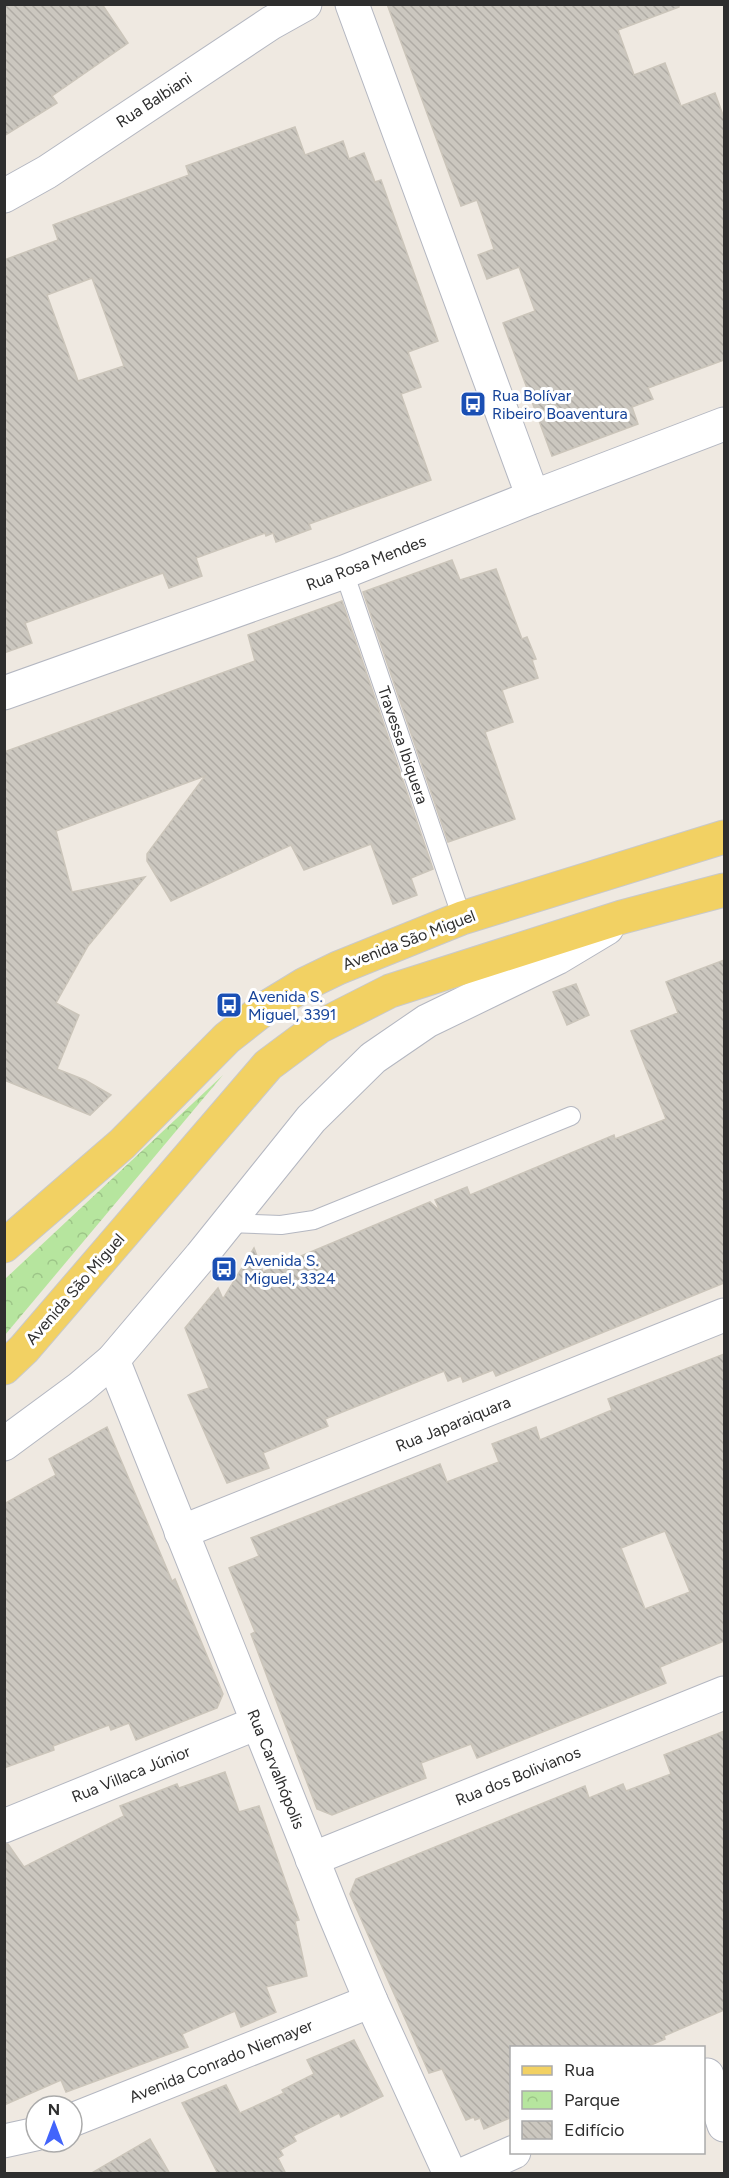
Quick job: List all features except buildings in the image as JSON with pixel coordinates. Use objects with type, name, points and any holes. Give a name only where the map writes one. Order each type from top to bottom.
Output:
[{"type":"main road","name":"Avenida São Miguel","points":[[4,1246],[122,1144],[227,1038],[264,1009],[305,984],[338,968],[462,918],[724,837]]},
{"type":"main road","name":"Avenida São Miguel","points":[[4,1368],[24,1349],[268,1065],[319,1027],[390,991],[622,917],[724,890]]},
{"type":"street","name":"Rua Balbiani","points":[[4,196],[47,171],[252,36],[305,4]]},
{"type":"street","points":[[352,4],[533,497]]},
{"type":"street","name":"Rua Rosa Mendes","points":[[4,693],[344,572],[724,424]]},
{"type":"street","name":"Avenida São Miguel","points":[[4,1444],[80,1388],[112,1360],[156,1311],[310,1119],[373,1058],[427,1021],[557,958],[622,917]]},
{"type":"street","name":"Rua Japaraiquara","points":[[181,1532],[724,1316]]},
{"type":"street","name":"Rua Carvalhópolis","points":[[112,1360],[312,1859],[371,2001],[450,2174]]},
{"type":"street","name":"Rua dos Bolivianos","points":[[312,1859],[724,1693]]},
{"type":"street","name":"Rua Villaca Júnior","points":[[4,1826],[257,1723]]},
{"type":"street","name":"Avenida Conrado Niemayer","points":[[84,2115],[371,2001]]},
{"type":"street","points":[[712,2074],[724,2125]]},
{"type":"street","points":[[4,2141],[24,2137]]},
{"type":"street","points":[[464,2174],[510,2154]]},
{"type":"lane","name":"Travessa Ibiquera","points":[[344,572],[462,918]]},
{"type":"lane","points":[[227,1223],[281,1225],[314,1220],[571,1116]]},
{"type":"green space","points":[[223,1075],[5,1335],[5,1279]]},
{"type":"place","name":"Rua Bolívar Ribeiro Boaventura","points":[[473,404]]},
{"type":"place","name":"Avenida S. Miguel, 3391","points":[[229,1005]]},
{"type":"place","name":"Avenida S. Miguel, 3324","points":[[224,1269]]}]
